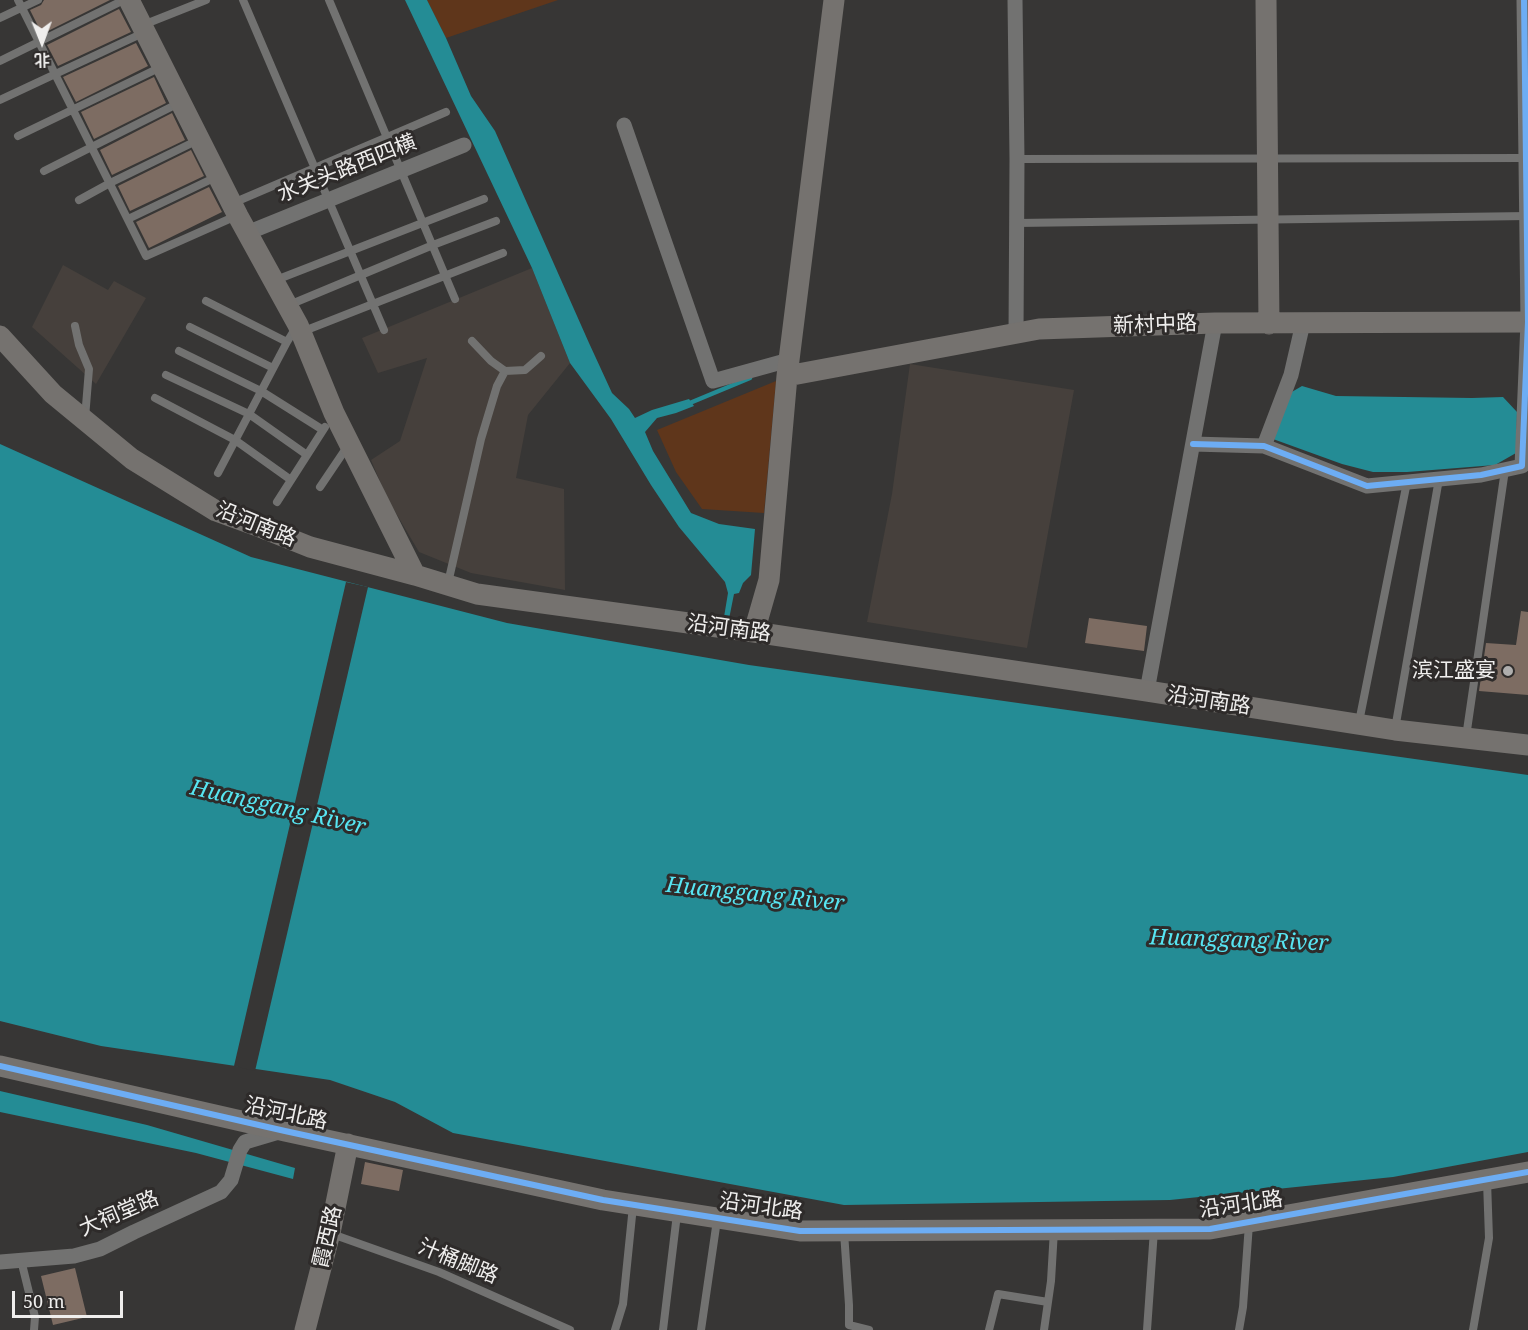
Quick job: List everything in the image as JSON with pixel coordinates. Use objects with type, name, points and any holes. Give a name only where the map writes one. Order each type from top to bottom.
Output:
[{"type":"street","points":[[129,0],[199,140],[287,306],[329,421],[350,443],[415,575]]},
{"type":"street","points":[[754,632],[769,580],[788,368],[834,0]]},
{"type":"street","points":[[1015,0],[1016,334]]},
{"type":"street","points":[[1266,0],[1269,324]]},
{"type":"street","points":[[1193,444],[1264,446],[1366,486],[1481,475],[1522,466],[1528,322],[1524,0]]},
{"type":"street","points":[[624,125],[713,381],[788,368]]},
{"type":"street","name":"水关头路西四横","points":[[239,217],[328,199],[464,145]]},
{"type":"street","name":"新村中路","points":[[788,368],[1039,329],[1215,323],[1528,322]]},
{"type":"street","points":[[1147,691],[1215,323]]},
{"type":"street","points":[[1264,446],[1291,375],[1303,323]]},
{"type":"street","name":"沿河南路","points":[[0,336],[53,394],[132,459],[216,511],[310,547],[477,594],[754,632],[1395,730],[1466,739],[1527,742]]},
{"type":"street","name":"沿河北路","points":[[0,1066],[603,1200],[800,1231],[1210,1229],[1528,1172]]},
{"type":"street","name":"大祠堂路","points":[[0,1262],[74,1256],[100,1249],[221,1192],[231,1180],[240,1150],[245,1142],[285,1131]]},
{"type":"street","name":"霞西路","points":[[305,1330],[330,1233],[348,1144]]},
{"type":"lane","points":[[0,18],[20,4],[38,0]]},
{"type":"lane","points":[[0,61],[124,0]]},
{"type":"lane","points":[[0,100],[206,0]]},
{"type":"lane","points":[[243,0],[384,330]]},
{"type":"lane","points":[[329,0],[455,299]]},
{"type":"lane","points":[[20,4],[146,256],[239,217],[315,168],[446,112]]},
{"type":"lane","points":[[18,136],[162,66]]},
{"type":"lane","points":[[44,171],[180,103]]},
{"type":"lane","points":[[79,200],[199,140]]},
{"type":"lane","points":[[1017,159],[1268,159],[1526,151]]},
{"type":"lane","points":[[128,219],[218,176]]},
{"type":"lane","points":[[273,281],[484,199]]},
{"type":"lane","points":[[1016,223],[1527,217]]},
{"type":"lane","points":[[287,306],[496,221]]},
{"type":"lane","points":[[218,472],[273,368],[295,333],[503,253]]},
{"type":"lane","points":[[206,301],[295,333]]},
{"type":"lane","points":[[75,326],[79,345],[89,369],[85,420]]},
{"type":"lane","points":[[190,327],[273,368]]},
{"type":"lane","points":[[472,341],[491,361],[505,371],[525,370],[541,356]]},
{"type":"lane","points":[[179,351],[329,421],[277,502]]},
{"type":"lane","points":[[448,585],[481,439],[497,386],[505,371]]},
{"type":"lane","points":[[166,375],[249,414],[307,455]]},
{"type":"lane","points":[[155,398],[235,440],[291,480]]},
{"type":"lane","points":[[320,487],[350,443]]},
{"type":"lane","points":[[1466,739],[1505,470]]},
{"type":"lane","points":[[1395,730],[1439,479]]},
{"type":"lane","points":[[1359,724],[1407,482]]},
{"type":"lane","points":[[1473,1330],[1489,1238],[1487,1179]]},
{"type":"lane","points":[[615,1330],[623,1304],[633,1204]]},
{"type":"lane","points":[[663,1330],[677,1212]]},
{"type":"lane","points":[[701,1330],[717,1218]]},
{"type":"lane","points":[[1239,1330],[1243,1307],[1249,1222]]},
{"type":"lane","points":[[1044,1330],[1051,1281],[1054,1229]]},
{"type":"lane","points":[[1147,1330],[1154,1229]]},
{"type":"lane","points":[[844,1231],[849,1305],[848,1328],[869,1330]]},
{"type":"lane","name":"汁桶脚路","points":[[330,1233],[439,1272],[570,1330]]},
{"type":"lane","points":[[21,1260],[34,1317],[34,1330]]},
{"type":"lane","points":[[989,1330],[998,1294],[1048,1302]]},
{"type":"shaded area","points":[[427,0],[558,0],[446,38]]},
{"type":"shaded area","points":[[63,265],[108,290],[114,281],[146,298],[96,384],[32,327]]},
{"type":"shaded area","points":[[532,268],[570,363],[528,415],[516,478],[564,489],[565,590],[471,573],[419,552],[387,498],[371,460],[400,441],[427,358],[378,373],[362,338]]},
{"type":"shaded area","points":[[910,364],[1074,390],[1027,648],[867,622],[892,494]]},
{"type":"shaded area","points":[[776,381],[764,513],[702,509],[676,472],[657,430]]},
{"type":"water","points":[[405,0],[427,0],[471,96],[495,131],[612,393],[635,418],[652,410],[689,399],[694,406],[657,418],[645,432],[653,451],[691,513],[719,524],[755,529],[751,575],[743,583],[739,593],[734,594],[728,624],[723,623],[728,593],[725,582],[679,527],[611,419],[570,363],[532,268]]},
{"type":"water","points":[[1302,386],[1336,396],[1503,397],[1517,412],[1516,453],[1495,465],[1407,472],[1373,472],[1342,464],[1273,439],[1290,393]]},
{"type":"water","name":"Huanggang River","points":[[0,444],[251,557],[507,623],[749,665],[1528,775],[1528,1152],[1393,1177],[1170,1200],[844,1205],[453,1133],[395,1102],[330,1080],[101,1046],[0,1021]]},
{"type":"water","points":[[0,1091],[147,1125],[295,1168],[293,1179],[196,1153],[0,1112]]},
{"type":"pier","points":[[346,582],[368,587],[255,1071],[234,1066]]},
{"type":"building","points":[[44,0],[110,0],[42,34],[30,10],[41,5]]},
{"type":"building","points":[[119,9],[131,32],[58,66],[47,45]]},
{"type":"building","points":[[136,43],[148,66],[76,102],[63,77]]},
{"type":"building","points":[[154,77],[166,103],[94,139],[81,112]]},
{"type":"building","points":[[172,113],[185,140],[112,175],[100,150]]},
{"type":"building","points":[[191,150],[204,176],[130,211],[118,186]]},
{"type":"building","points":[[209,187],[222,212],[149,248],[136,222]]},
{"type":"building","points":[[1521,611],[1528,612],[1528,695],[1479,691],[1486,643],[1516,645]]},
{"type":"building","points":[[1089,618],[1147,626],[1144,651],[1085,643]]},
{"type":"building","points":[[365,1162],[403,1170],[399,1191],[361,1184]]},
{"type":"building","points":[[75,1268],[87,1317],[53,1325],[41,1276]]},
{"type":"waterway","points":[[685,405],[750,378]]},
{"type":"cycle path","points":[[1193,444],[1264,446],[1367,486],[1481,475],[1522,466],[1528,322],[1524,0]]},
{"type":"cycle path","points":[[0,1066],[603,1200],[800,1231],[1210,1229],[1528,1172]]},
{"type":"place","name":"滨江盛宴","points":[[1508,671]]}]
